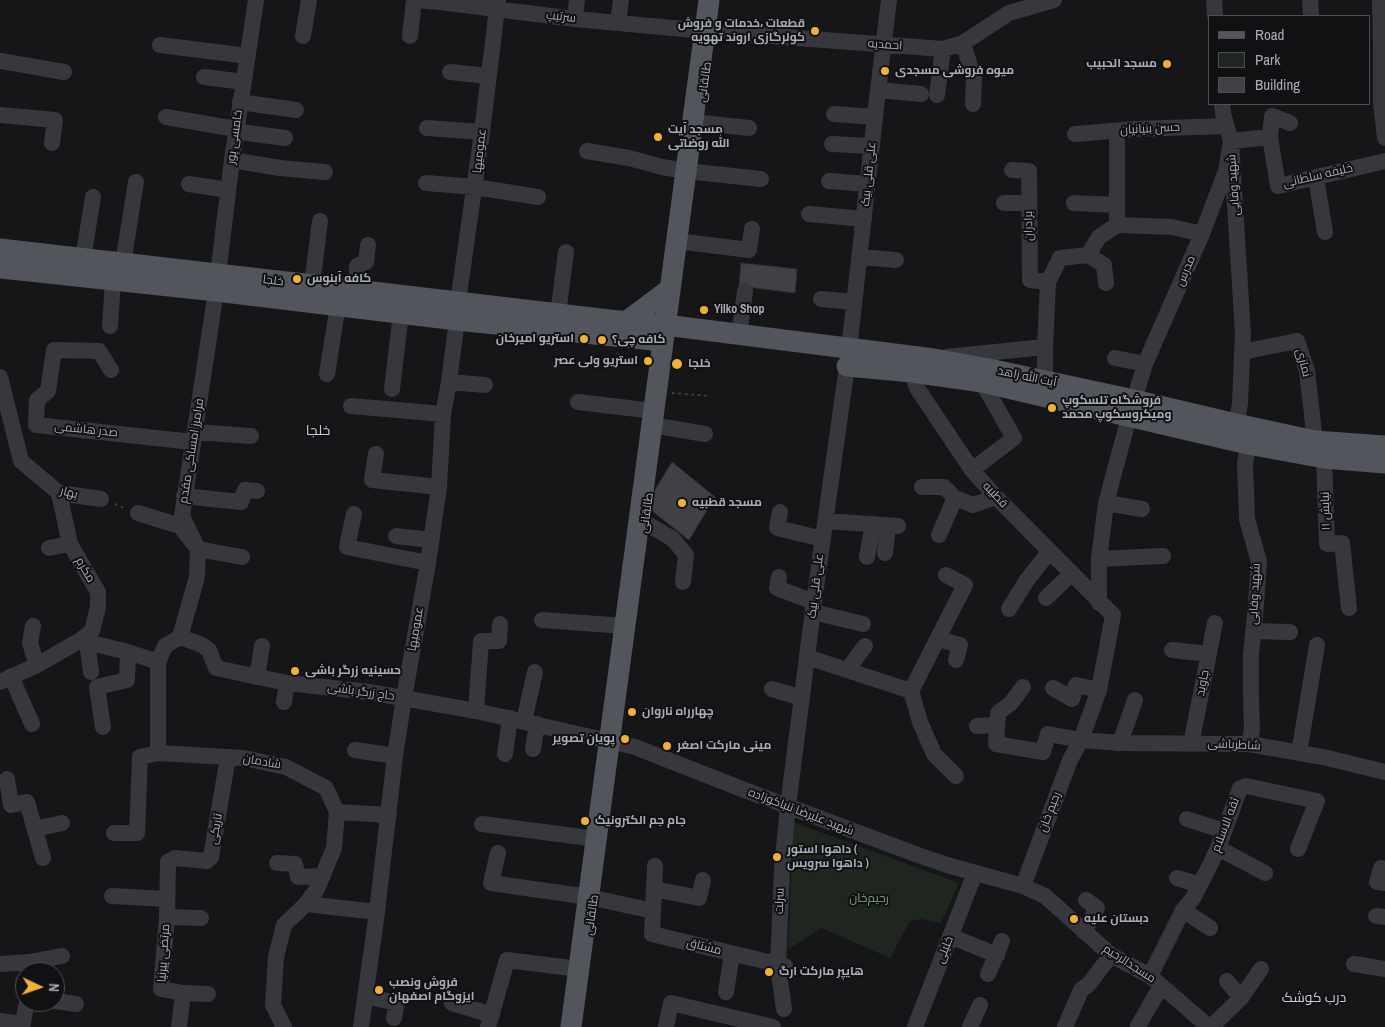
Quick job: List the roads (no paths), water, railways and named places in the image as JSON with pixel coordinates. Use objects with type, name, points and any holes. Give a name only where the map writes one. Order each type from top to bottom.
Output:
[{"type":"main road","name":"طالقانی","points":[[571,1027],[592,897],[597,839],[614,742],[625,626],[643,521],[667,331],[670,290],[681,242],[709,32],[709,0]]},
{"type":"main road","name":"خلجا","points":[[0,249],[30,262],[270,289],[338,305],[401,313],[458,311],[558,314],[617,329]]},
{"type":"main road","name":"خلجا","points":[[0,268],[30,262],[83,259],[118,271]]},
{"type":"main road","name":"خلجا","points":[[270,289],[312,285],[356,290],[458,311],[617,329],[667,331]]},
{"type":"main road","points":[[658,405],[657,364],[649,354],[617,329],[670,290]]},
{"type":"main road","name":"آیت الله زاهد","points":[[667,331],[738,335],[912,372],[1236,424],[1320,449],[1385,463]]},
{"type":"main road","name":"آیت الله زاهد","points":[[848,357],[934,359],[1045,381],[1248,444],[1320,449],[1385,446]]},
{"type":"street","name":"خامسی پور","points":[[217,282],[236,129],[256,0]]},
{"type":"street","points":[[304,36],[309,0]]},
{"type":"street","points":[[410,36],[415,0]]},
{"type":"street","name":"سرتیپ","points":[[415,0],[497,4],[575,19],[709,32]]},
{"type":"street","points":[[575,19],[577,0]]},
{"type":"street","points":[[618,23],[621,0]]},
{"type":"street","name":"طالقانی","points":[[709,32],[717,0]]},
{"type":"street","name":"علی قلی بیک","points":[[788,806],[813,607],[848,357],[889,0]]},
{"type":"street","name":"احمدیه","points":[[709,32],[943,49],[963,43],[1009,13],[1054,0]]},
{"type":"street","points":[[1214,0],[1215,15]]},
{"type":"street","points":[[1310,0],[1311,15]]},
{"type":"street","name":"عمومیها","points":[[361,1027],[377,912],[395,756],[432,540],[439,487],[443,414],[475,187],[497,4]]},
{"type":"street","points":[[1382,9],[1385,138]]},
{"type":"street","points":[[963,43],[974,79],[974,104]]},
{"type":"street","points":[[160,45],[248,56]]},
{"type":"street","points":[[878,90],[929,94],[943,49]]},
{"type":"street","points":[[0,61],[64,72]]},
{"type":"street","points":[[450,72],[488,76]]},
{"type":"street","points":[[204,77],[244,82]]},
{"type":"street","points":[[240,102],[296,110]]},
{"type":"street","points":[[1222,105],[1228,134],[1270,137],[1272,116],[1290,123]]},
{"type":"street","points":[[834,114],[875,116]]},
{"type":"street","points":[[0,115],[55,120],[52,144]]},
{"type":"street","points":[[166,117],[236,129],[240,132],[285,138]]},
{"type":"street","points":[[696,122],[749,128]]},
{"type":"street","points":[[427,128],[482,132]]},
{"type":"street","points":[[1117,131],[1117,225]]},
{"type":"street","name":"حسن بنیانیان","points":[[1074,134],[1117,131],[1228,134]]},
{"type":"street","name":"مدرس","points":[[1132,408],[1145,364],[1202,234],[1226,171],[1228,134]]},
{"type":"street","name":"شهید وفایی","points":[[1228,134],[1243,334],[1240,404],[1236,424]]},
{"type":"street","name":"خلیفه سلطانی","points":[[1270,137],[1278,186],[1385,161]]},
{"type":"street","points":[[832,144],[872,146]]},
{"type":"street","points":[[586,151],[629,158],[690,172],[761,179]]},
{"type":"street","points":[[232,160],[280,168],[325,172]]},
{"type":"street","name":"برادران","points":[[1012,170],[1029,172],[1030,280],[1048,282]]},
{"type":"street","points":[[1316,178],[1326,234]]},
{"type":"street","points":[[829,181],[868,184]]},
{"type":"street","points":[[110,326],[118,271],[136,182]]},
{"type":"street","points":[[426,183],[475,187],[538,197]]},
{"type":"street","points":[[189,184],[228,190]]},
{"type":"street","points":[[83,259],[94,197]]},
{"type":"street","points":[[1004,203],[1029,203]]},
{"type":"street","points":[[1074,203],[1118,205]]},
{"type":"street","points":[[809,214],[864,219]]},
{"type":"street","points":[[312,285],[320,221]]},
{"type":"street","points":[[1088,255],[1099,237],[1117,225],[1172,227],[1202,234]]},
{"type":"street","points":[[681,242],[750,250],[756,235]]},
{"type":"street","name":"طالقانی","points":[[667,331],[681,242]]},
{"type":"street","points":[[356,290],[357,266],[366,262],[368,244]]},
{"type":"street","points":[[558,314],[566,252]]},
{"type":"street","points":[[1045,381],[1048,282],[1060,258],[1088,255],[1104,265],[1106,283]]},
{"type":"street","points":[[860,257],[896,260]]},
{"type":"street","name":"فرامرز امساکی مقدم","points":[[180,637],[197,578],[198,549],[182,516],[217,282]]},
{"type":"street","points":[[738,335],[745,291]]},
{"type":"street","points":[[821,298],[854,302]]},
{"type":"street","points":[[327,374],[338,305]]},
{"type":"street","points":[[392,389],[401,313]]},
{"type":"street","name":"نمازی","points":[[1242,352],[1297,341],[1307,370],[1320,449]]},
{"type":"street","points":[[934,359],[1045,347]]},
{"type":"street","name":"صدر هاشمی","points":[[111,370],[100,351],[54,350],[48,390],[37,400],[36,425],[194,437]]},
{"type":"street","points":[[1115,358],[1145,364]]},
{"type":"street","name":"قطیبه","points":[[912,372],[917,388],[972,470],[1113,616],[1099,690],[1081,740]]},
{"type":"street","name":"بهار","points":[[0,377],[21,461],[59,493],[101,499]]},
{"type":"street","points":[[449,382],[485,385]]},
{"type":"street","points":[[972,470],[1014,438],[982,382]]},
{"type":"street","points":[[578,402],[658,405],[705,434]]},
{"type":"street","points":[[351,406],[443,414]]},
{"type":"street","points":[[1099,603],[1099,559],[1106,503],[1132,408]]},
{"type":"street","points":[[194,437],[251,436]]},
{"type":"street","name":"شهید وفایی","points":[[1248,444],[1245,464],[1247,519],[1258,562],[1256,605],[1250,655],[1252,730],[1249,744]]},
{"type":"street","name":"نیایش ۱۱","points":[[1320,449],[1327,544],[1342,543],[1349,608]]},
{"type":"street","points":[[376,454],[372,480],[439,487]]},
{"type":"street","points":[[922,487],[944,488],[955,498],[973,505],[996,497]]},
{"type":"street","points":[[184,496],[241,502],[245,490],[258,491]]},
{"type":"street","name":"مکرم","points":[[59,493],[70,544],[98,592],[98,607],[92,631],[83,641]]},
{"type":"street","points":[[939,535],[955,498]]},
{"type":"street","points":[[1106,503],[1142,509]]},
{"type":"street","points":[[138,512],[180,526],[198,549],[242,557]]},
{"type":"street","points":[[780,512],[777,528],[823,538]]},
{"type":"street","points":[[354,514],[347,547],[428,563]]},
{"type":"street","points":[[643,521],[673,539],[686,555],[683,582]]},
{"type":"street","name":"طالقانی","points":[[577,1027],[592,897],[643,521]]},
{"type":"street","points":[[825,522],[886,525]]},
{"type":"street","points":[[885,553],[886,525]]},
{"type":"street","points":[[868,557],[886,525]]},
{"type":"street","points":[[396,536],[432,540]]},
{"type":"street","points":[[49,548],[70,544]]},
{"type":"street","points":[[1009,609],[1027,580],[1050,552]]},
{"type":"street","points":[[1099,559],[1163,556]]},
{"type":"street","points":[[1046,598],[1071,574]]},
{"type":"street","points":[[946,575],[965,585],[911,690],[920,722],[934,754],[956,776]]},
{"type":"street","points":[[779,577],[777,588],[813,607],[863,624]]},
{"type":"street","points":[[542,620],[625,626]]},
{"type":"street","name":"جاوید","points":[[1191,744],[1215,623]]},
{"type":"street","points":[[476,710],[481,641],[499,641],[500,624]]},
{"type":"street","points":[[33,626],[30,643],[37,665]]},
{"type":"street","points":[[1253,630],[1290,632]]},
{"type":"street","points":[[114,834],[138,833],[140,757],[158,753],[158,662],[165,646],[180,637]]},
{"type":"street","name":"حاج زرگر باشی","points":[[180,637],[202,644],[209,650],[216,668],[287,683],[404,698],[476,710],[614,742]]},
{"type":"street","points":[[938,639],[960,645],[956,660]]},
{"type":"street","points":[[83,641],[91,672]]},
{"type":"street","points":[[32,724],[6,679],[83,641],[128,652],[158,662]]},
{"type":"street","points":[[1299,752],[1317,645]]},
{"type":"street","points":[[257,677],[262,646]]},
{"type":"street","points":[[847,670],[865,646]]},
{"type":"street","points":[[1172,650],[1209,654]]},
{"type":"street","points":[[103,727],[97,687],[127,680],[128,652]]},
{"type":"street","points":[[807,657],[911,690]]},
{"type":"street","points":[[505,754],[524,721],[535,672]]},
{"type":"street","points":[[284,702],[287,683]]},
{"type":"street","points":[[1053,688],[1072,699],[1076,685],[1099,690]]},
{"type":"street","points":[[977,726],[997,725],[998,713],[1011,703],[1023,687]]},
{"type":"street","points":[[772,689],[802,698]]},
{"type":"street","points":[[1120,743],[1136,700]]},
{"type":"street","points":[[524,721],[533,749]]},
{"type":"street","name":"شاطرباشی","points":[[997,725],[996,744],[1043,752],[1048,734],[1081,740],[1120,743],[1249,744],[1299,752],[1385,772]]},
{"type":"street","name":"رحیم خان","points":[[1023,886],[1070,760],[1081,740]]},
{"type":"street","name":"شهید علیرضا تنباکوزاده","points":[[614,742],[635,747],[918,855],[1023,886]]},
{"type":"street","points":[[355,750],[395,756]]},
{"type":"street","name":"شادمان","points":[[158,753],[244,758],[286,766],[326,788],[337,812],[334,848],[317,889],[306,904],[284,925],[276,957],[273,1005],[284,1027]]},
{"type":"street","name":"تاریکی","points":[[168,862],[175,858],[207,861],[211,857],[228,757]]},
{"type":"street","points":[[7,778],[5,808],[27,802],[43,858]]},
{"type":"street","name":"ثقه الاسلام","points":[[1138,1026],[1183,910],[1200,885],[1218,848],[1240,788],[1246,786],[1317,801],[1298,849]]},
{"type":"street","name":"سرلت","points":[[782,1027],[784,1009],[779,936],[782,869],[788,806]]},
{"type":"street","points":[[337,812],[389,815]]},
{"type":"street","points":[[1187,819],[1224,831]]},
{"type":"street","points":[[35,829],[62,823]]},
{"type":"street","points":[[482,824],[597,839]]},
{"type":"street","points":[[1218,848],[1265,873]]},
{"type":"street","points":[[498,853],[491,882],[592,897],[653,911],[655,866]]},
{"type":"street","name":"مرتضی پیرنیا","points":[[168,862],[167,917],[161,988],[183,993],[179,1027]]},
{"type":"street","points":[[277,863],[295,864],[298,877],[322,876]]},
{"type":"street","name":"خلیلی","points":[[915,1027],[975,873]]},
{"type":"street","points":[[1177,878],[1200,885]]},
{"type":"street","points":[[654,889],[699,898],[703,880]]},
{"type":"street","name":"مسجدالرحیم","points":[[1023,886],[1045,896],[1111,955],[1155,981],[1210,1027]]},
{"type":"street","points":[[112,896],[166,899]]},
{"type":"street","points":[[1084,932],[1097,908],[1086,900]]},
{"type":"street","points":[[306,904],[377,912]]},
{"type":"street","points":[[1183,910],[1210,928]]},
{"type":"street","name":"مشتاق","points":[[653,911],[652,934],[781,966]]},
{"type":"street","points":[[167,917],[201,918]]},
{"type":"street","points":[[950,936],[1000,948],[988,974]]},
{"type":"street","points":[[726,992],[732,954]]},
{"type":"street","points":[[1070,1025],[1081,990],[1089,984],[1111,955]]},
{"type":"street","points":[[44,962],[62,956]]},
{"type":"street","points":[[452,1003],[490,1021],[507,960],[579,969]]},
{"type":"street","points":[[0,964],[15,966]]},
{"type":"street","points":[[1354,964],[1385,969]]},
{"type":"street","points":[[1210,1027],[1242,998],[1261,969]]},
{"type":"street","points":[[1226,981],[1242,998]]},
{"type":"street","points":[[183,993],[208,994]]},
{"type":"street","points":[[366,996],[397,1003],[394,1018]]},
{"type":"street","points":[[65,1002],[76,1004]]},
{"type":"street","points":[[666,1027],[671,1003],[773,1027]]},
{"type":"street","points":[[970,1027],[980,1005]]},
{"type":"street","points":[[0,1021],[22,1025],[25,1012]]},
{"type":"place","name":"قطعات ،خدمات و فروش کولرگازی اروند تهویه","points":[[815,31]]},
{"type":"place","name":"مسجد الحبیب","points":[[1167,64]]},
{"type":"place","name":"میوه فروشی مسجدی","points":[[885,71]]},
{"type":"place","name":"مسجد آیت الله روضاتی","points":[[658,137]]},
{"type":"place","name":"کافه آبنوس","points":[[297,279]]},
{"type":"place","name":"Yilko Shop","points":[[704,310]]},
{"type":"place","name":"استریو امیرخان","points":[[584,339]]},
{"type":"place","name":"کافه چی؟","points":[[602,340]]},
{"type":"place","name":"استریو ولی عصر","points":[[648,361]]},
{"type":"place","name":"خلجا","points":[[677,364]]},
{"type":"place","name":"فروشگاه تلسکوپ ومیکروسکوپ محمد","points":[[1052,408]]},
{"type":"place","name":"مسجد قطبیه","points":[[682,503]]},
{"type":"place","name":"حسینیه زرگر باشی","points":[[295,671]]},
{"type":"place","name":"چهارراه ناروان","points":[[632,712]]},
{"type":"place","name":"پویان تصویر","points":[[625,739]]},
{"type":"place","name":"مینی مارکت اصغر","points":[[667,746]]},
{"type":"place","name":"جام جم الکترونیک","points":[[585,821]]},
{"type":"place","name":"داهوا استور ( داهوا سرویس )","points":[[777,857]]},
{"type":"place","name":"دبستان علیه","points":[[1074,919]]},
{"type":"place","name":"هایپر مارکت ارگ","points":[[769,972]]},
{"type":"place","name":"فروش ونصب ایزوگام اصفهان","points":[[379,990]]},
{"type":"district","name":"خلجا","points":[[318,431]]},
{"type":"district","name":"درب کوشک","points":[[1314,998]]},
{"type":"park label","name":"رحیم‌خان","points":[[869,899]]}]
